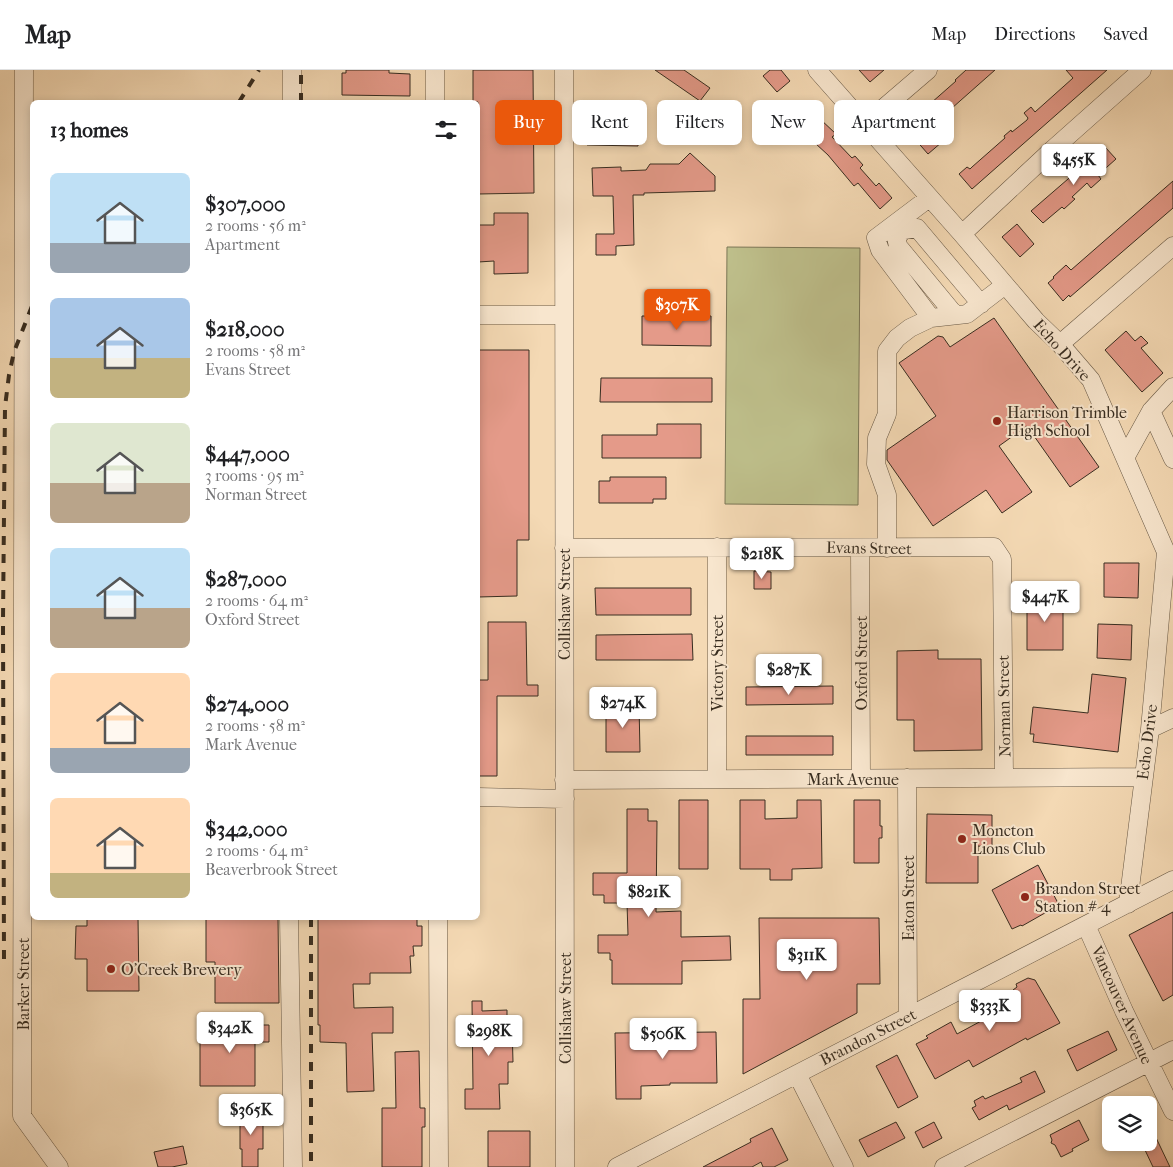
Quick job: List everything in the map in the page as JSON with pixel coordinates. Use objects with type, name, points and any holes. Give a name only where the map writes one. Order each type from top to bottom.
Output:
[{"type":"street","name":"Barker Street","points":[[24,70],[28,369],[28,860],[22,1116],[59,1167]]},
{"type":"street","points":[[292,70],[292,100]]},
{"type":"street","points":[[435,70],[435,100]]},
{"type":"street","name":"Collishaw Street","points":[[564,70],[565,1167]]},
{"type":"street","name":"Echo Drive","points":[[817,70],[844,100]]},
{"type":"street","points":[[893,100],[928,70]]},
{"type":"street","points":[[962,234],[1142,70]]},
{"type":"street","name":"Echo Drive","points":[[881,145],[962,234],[1036,321],[1060,344],[1091,380],[1125,458],[1168,541],[1150,729],[1142,777],[1128,904]]},
{"type":"street","points":[[929,198],[876,238],[880,250],[931,318]]},
{"type":"street","points":[[955,315],[898,246],[896,237],[904,230],[917,228],[981,304]]},
{"type":"street","points":[[1060,344],[1173,246]]},
{"type":"street","points":[[887,548],[887,495],[876,464],[877,438],[887,414],[887,352],[897,338],[910,328],[931,318],[966,314],[1005,285]]},
{"type":"street","points":[[480,315],[564,315]]},
{"type":"street","points":[[1125,458],[1151,411],[1173,387]]},
{"type":"street","points":[[1151,411],[1173,459]]},
{"type":"street","name":"Victory Street","points":[[717,547],[717,779]]},
{"type":"street","name":"Evans Street","points":[[564,548],[994,548]]},
{"type":"street","name":"Oxford Street","points":[[860,548],[861,779]]},
{"type":"street","name":"Norman Street","points":[[994,548],[1002,559],[1004,778]]},
{"type":"street","points":[[1150,729],[1173,718]]},
{"type":"street","name":"Mark Avenue","points":[[564,780],[1142,777]]},
{"type":"street","name":"Eaton Street","points":[[907,778],[908,1017]]},
{"type":"street","points":[[480,798],[564,799]]},
{"type":"street","name":"Brandon Street","points":[[617,1167],[1173,880]]},
{"type":"street","points":[[289,920],[293,1167]]},
{"type":"street","points":[[438,920],[440,1167]]},
{"type":"street","name":"Vancouver Avenue","points":[[1086,925],[1148,1063],[1173,1111]]},
{"type":"street","points":[[944,1167],[1173,1050]]},
{"type":"street","points":[[797,1074],[844,1167]]},
{"type":"green space","points":[[727,247],[860,248],[858,505],[725,504]]},
{"type":"building","points":[[346,70],[389,70],[389,73],[410,74],[410,96],[342,95],[342,73],[346,73]]},
{"type":"building","points":[[473,70],[533,70],[533,100],[495,100],[495,145],[534,145],[534,193],[480,194],[480,100],[473,100]]},
{"type":"building","points":[[655,70],[684,70],[710,88],[701,100]]},
{"type":"building","points":[[770,70],[781,70],[790,81],[777,92],[763,76]]},
{"type":"building","points":[[859,70],[884,70],[870,82]]},
{"type":"building","points":[[966,70],[995,70],[954,106],[954,100],[934,100]]},
{"type":"building","points":[[1066,70],[1107,70],[972,189],[959,174],[967,167],[970,169],[1005,138],[1004,136],[1027,120],[1028,118],[1024,113],[1031,107],[1035,112],[1073,78]]},
{"type":"building","points":[[824,123],[834,132],[832,137],[834,145],[840,145],[852,158],[855,156],[863,165],[860,168],[876,186],[879,183],[892,198],[880,209],[858,183],[854,186],[817,145],[824,145]]},
{"type":"building","points":[[587,145],[638,145],[638,146]]},
{"type":"building","points":[[920,145],[938,145],[928,154]]},
{"type":"building","points":[[1105,147],[1116,159],[1098,175],[1101,179],[1091,188],[1087,183],[1072,197],[1075,199],[1064,209],[1062,207],[1043,223],[1031,211]]},
{"type":"building","points":[[690,153],[715,176],[715,191],[633,195],[634,245],[616,246],[616,255],[596,255],[596,234],[614,234],[613,196],[593,196],[592,168],[621,167],[621,171],[646,170],[650,164],[679,164]]},
{"type":"building","points":[[1173,181],[1173,208],[1063,301],[1048,283],[1053,277],[1066,265],[1071,270]]},
{"type":"building","points":[[494,213],[528,213],[528,273],[494,274],[494,261],[480,262],[480,225],[494,225]]},
{"type":"building","points":[[1017,224],[1034,244],[1020,257],[1002,237]]},
{"type":"building","points":[[642,316],[711,316],[711,346],[642,345]]},
{"type":"building","name":"Harrison Trimble High School","points":[[994,318],[1099,467],[1070,487],[1027,426],[999,446],[1032,492],[1002,513],[986,490],[933,526],[887,460],[887,450],[936,416],[899,363],[938,336],[943,337],[950,347]]},
{"type":"building","points":[[1126,331],[1135,341],[1141,336],[1148,343],[1141,348],[1163,373],[1142,392],[1105,350]]},
{"type":"building","points":[[480,350],[529,350],[529,540],[517,540],[517,596],[480,597]]},
{"type":"building","points":[[601,378],[712,378],[712,402],[600,402]]},
{"type":"building","points":[[657,424],[701,424],[701,458],[602,458],[602,435],[657,435]]},
{"type":"building","points":[[610,477],[666,477],[666,499],[653,499],[653,503],[599,503],[599,481],[610,481]]},
{"type":"building","points":[[1104,563],[1139,563],[1138,598],[1104,597]]},
{"type":"building","points":[[754,571],[771,572],[771,589],[754,589]]},
{"type":"building","points":[[595,588],[691,588],[691,615],[596,615]]},
{"type":"building","points":[[1027,596],[1063,596],[1063,650],[1027,650]]},
{"type":"building","points":[[488,622],[526,622],[527,685],[538,685],[538,696],[497,696],[497,776],[480,776],[480,680],[488,680]]},
{"type":"building","points":[[1098,624],[1132,625],[1131,660],[1097,658]]},
{"type":"building","points":[[692,634],[693,660],[596,660],[596,635]]},
{"type":"building","points":[[938,650],[938,659],[981,659],[982,750],[914,751],[914,720],[897,720],[897,651]]},
{"type":"building","points":[[1092,674],[1126,678],[1118,752],[1033,742],[1034,734],[1030,734],[1033,707],[1088,713]]},
{"type":"building","points":[[833,686],[833,704],[746,705],[746,687]]},
{"type":"building","points":[[606,705],[639,705],[640,752],[606,752]]},
{"type":"building","points":[[746,736],[833,736],[833,755],[746,755]]},
{"type":"building","points":[[679,800],[708,800],[708,869],[679,869]]},
{"type":"building","points":[[740,800],[765,800],[765,819],[797,818],[797,800],[821,800],[822,868],[792,869],[792,880],[770,880],[770,869],[740,869]]},
{"type":"building","points":[[854,800],[880,800],[882,838],[879,838],[879,863],[854,863]]},
{"type":"building","points":[[627,809],[648,809],[648,821],[657,821],[656,912],[681,911],[681,937],[730,936],[731,960],[682,961],[682,984],[612,984],[612,960],[610,960],[610,953],[598,953],[598,935],[628,935],[627,903],[604,903],[604,895],[593,895],[593,873],[627,873]]},
{"type":"building","points":[[927,814],[992,815],[992,847],[978,846],[978,883],[926,883]]},
{"type":"building","name":"Brandon Street Station # 4","points":[[1038,865],[1059,905],[1022,926],[1012,929],[992,890]]},
{"type":"building","points":[[1173,912],[1173,995],[1163,1001],[1129,935]]},
{"type":"building","points":[[759,918],[879,918],[880,984],[857,984],[857,1013],[743,1074],[743,999],[760,999]]},
{"type":"building","points":[[87,920],[138,920],[139,991],[87,991],[87,959],[75,959],[76,926],[87,926]]},
{"type":"building","points":[[206,920],[278,920],[279,1003],[215,1003],[215,962],[206,962]]},
{"type":"building","points":[[318,920],[417,920],[417,926],[422,926],[422,946],[413,946],[414,956],[410,956],[411,973],[370,973],[370,984],[353,984],[354,1008],[393,1007],[393,1033],[372,1033],[374,1091],[347,1092],[346,1043],[320,1042],[320,1025],[318,1025]]},
{"type":"building","points":[[1028,978],[1035,980],[1060,1023],[1027,1040],[1026,1038],[973,1067],[969,1060],[935,1079],[916,1044],[951,1022],[957,1034],[1009,1006],[1005,999],[1015,994],[1013,990],[1017,987],[1016,984]]},
{"type":"building","points":[[472,1001],[482,1001],[482,1011],[507,1010],[507,1025],[512,1025],[513,1062],[508,1062],[508,1084],[499,1084],[500,1109],[465,1109],[465,1089],[473,1089]]},
{"type":"building","points":[[269,1025],[269,1042],[255,1042],[255,1086],[200,1086],[200,1026]]},
{"type":"building","points":[[1108,1031],[1117,1050],[1077,1071],[1067,1050]]},
{"type":"building","points":[[716,1032],[717,1083],[670,1083],[670,1085],[641,1086],[641,1099],[616,1099],[615,1033]]},
{"type":"building","points":[[419,1051],[420,1108],[425,1108],[425,1127],[422,1127],[422,1167],[382,1167],[382,1108],[396,1108],[395,1052]]},
{"type":"building","points":[[897,1055],[918,1097],[898,1108],[876,1066]]},
{"type":"building","points":[[1035,1071],[1045,1092],[1009,1110],[1007,1105],[979,1120],[972,1108],[976,1106],[974,1101],[983,1096],[985,1099],[1022,1082],[1020,1078]]},
{"type":"building","points":[[240,1109],[263,1110],[263,1149],[258,1149],[258,1167],[242,1167]]},
{"type":"building","points":[[1079,1120],[1089,1140],[1061,1157],[1055,1145],[1051,1143],[1050,1135]]},
{"type":"building","points":[[896,1122],[905,1138],[868,1157],[859,1140]]},
{"type":"building","points":[[934,1122],[942,1138],[923,1148],[915,1132]]},
{"type":"building","points":[[772,1128],[788,1160],[774,1167],[763,1167],[761,1162],[752,1167],[703,1167],[751,1142],[750,1139]]},
{"type":"building","points":[[488,1131],[530,1131],[530,1167],[488,1167]]},
{"type":"building","points":[[1157,1140],[1170,1167],[1153,1167],[1145,1151],[1157,1151]]},
{"type":"building","points":[[183,1146],[187,1164],[158,1167],[154,1152]]},
{"type":"railway","points":[[240,100],[259,70]]},
{"type":"railway","points":[[301,70],[301,100]]},
{"type":"railway","points":[[4,959],[3,621],[5,407],[14,352],[30,311]]},
{"type":"railway","points":[[311,920],[311,1167]]},
{"type":"place","name":"Harrison Trimble High School","points":[[997,421]]},
{"type":"place","name":"Moncton Lions Club","points":[[962,839]]},
{"type":"place","name":"Brandon Street Station # 4","points":[[1025,897]]},
{"type":"place","name":"O'Creek Brewery","points":[[111,969]]}]
